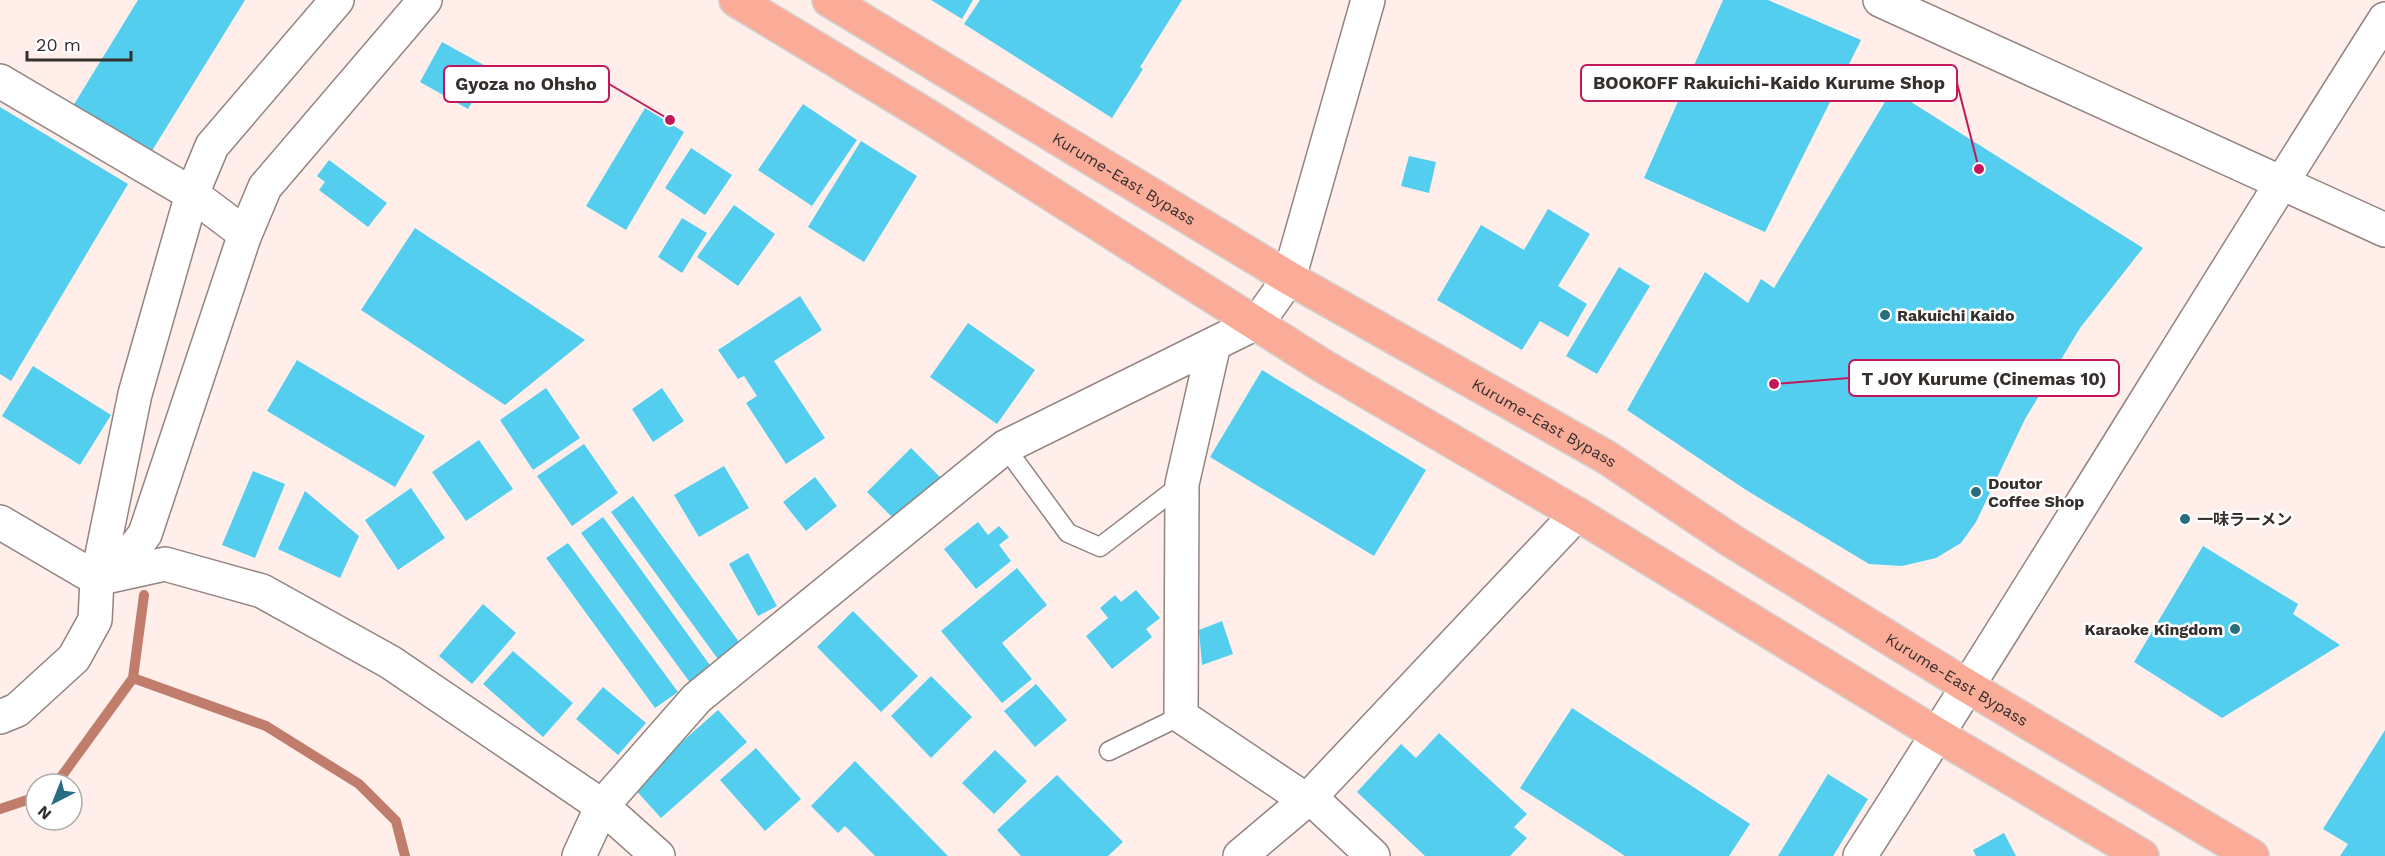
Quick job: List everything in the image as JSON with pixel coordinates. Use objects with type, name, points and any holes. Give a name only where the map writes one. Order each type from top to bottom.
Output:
[{"type":"highway","points":[[736,0],[931,118],[1258,322],[1323,366],[1576,514],[1938,735],[2142,856]]},
{"type":"highway","name":"Kurume-East Bypass","points":[[829,0],[1289,278],[1606,457],[1732,541],[1967,686],[2252,856]]},
{"type":"street","points":[[0,717],[17,710],[74,658],[95,620],[97,579],[135,394],[192,194],[212,146],[337,0]]},
{"type":"street","points":[[97,579],[133,550],[145,534],[244,235],[265,187],[425,0]]},
{"type":"street","points":[[579,856],[602,806],[697,698],[1005,447],[1258,322],[1289,278],[1368,0]]},
{"type":"street","points":[[1880,0],[2282,181],[2385,230]]},
{"type":"street","points":[[1860,856],[2385,20]]},
{"type":"street","points":[[0,81],[192,194],[244,235]]},
{"type":"street","points":[[1214,344],[1182,484],[1181,716],[1308,799],[1373,856]]},
{"type":"street","points":[[1240,856],[1308,799],[1576,514]]},
{"type":"street","points":[[0,522],[97,579],[153,567],[262,591],[390,662],[602,806],[658,856]]},
{"type":"lane","points":[[1005,447],[1068,534],[1100,547],[1182,484]]},
{"type":"lane","points":[[1109,751],[1181,716]]},
{"type":"building","points":[[138,0],[245,0],[150,154],[73,106]]},
{"type":"building","points":[[931,0],[973,0],[962,19]]},
{"type":"building","points":[[980,0],[1182,0],[1140,67],[1143,69],[1112,118],[964,24]]},
{"type":"building","points":[[1723,0],[1768,0],[1861,40],[1765,232],[1644,178]]},
{"type":"building","points":[[442,42],[491,69],[468,109],[420,82]]},
{"type":"building","name":"Rakuichi Kaido","points":[[1892,90],[2143,248],[2080,328],[2025,419],[1976,522],[1961,543],[1936,558],[1902,566],[1869,564],[1746,490],[1627,410],[1705,272],[1748,303],[1761,279],[1774,288]]},
{"type":"building","points":[[803,104],[857,140],[812,206],[758,170]]},
{"type":"building","points":[[0,107],[128,184],[11,381],[0,374]]},
{"type":"building","points":[[645,108],[684,132],[626,230],[586,206]]},
{"type":"building","points":[[861,141],[917,176],[864,262],[808,227]]},
{"type":"building","points":[[691,148],[732,175],[705,215],[665,188]]},
{"type":"building","points":[[1409,156],[1436,162],[1429,193],[1401,186]]},
{"type":"building","points":[[329,160],[387,203],[368,227],[319,190],[325,182],[317,176]]},
{"type":"building","points":[[734,205],[775,234],[738,286],[697,257]]},
{"type":"building","points":[[1548,209],[1590,234],[1558,286],[1587,304],[1568,337],[1540,321],[1522,350],[1437,300],[1481,225],[1524,250]]},
{"type":"building","points":[[682,218],[707,233],[682,273],[658,257]]},
{"type":"building","points":[[415,228],[585,340],[505,405],[361,310]]},
{"type":"building","points":[[1619,267],[1650,286],[1597,374],[1566,356]]},
{"type":"building","points":[[800,296],[822,330],[774,361],[825,438],[786,464],[746,403],[757,396],[744,376],[738,379],[718,350]]},
{"type":"building","points":[[968,323],[1035,370],[997,424],[930,377]]},
{"type":"building","points":[[297,360],[425,436],[395,487],[267,411]]},
{"type":"building","points":[[33,366],[111,415],[80,465],[2,416]]},
{"type":"building","points":[[1262,370],[1426,470],[1374,556],[1210,457]]},
{"type":"building","points":[[546,388],[580,438],[533,470],[500,420]]},
{"type":"building","points":[[662,388],[684,421],[653,442],[632,409]]},
{"type":"building","points":[[479,440],[513,489],[466,521],[432,472]]},
{"type":"building","points":[[584,444],[618,493],[572,526],[537,476]]},
{"type":"building","points":[[911,448],[941,478],[897,522],[867,492]]},
{"type":"building","points":[[724,466],[749,508],[699,537],[674,495]]},
{"type":"building","points":[[253,471],[285,484],[255,558],[222,545]]},
{"type":"building","points":[[815,477],[837,506],[806,531],[783,502]]},
{"type":"building","points":[[411,488],[445,538],[398,570],[365,520]]},
{"type":"building","points":[[305,491],[359,536],[340,578],[278,549]]},
{"type":"building","points":[[633,496],[742,646],[720,662],[611,512]]},
{"type":"building","points":[[603,517],[712,668],[691,684],[581,533]]},
{"type":"building","points":[[978,522],[988,535],[999,526],[1009,537],[999,545],[1011,561],[976,589],[944,549]]},
{"type":"building","points":[[568,543],[678,692],[655,708],[546,558]]},
{"type":"building","name":"Karaoke Kingdom","points":[[2203,546],[2298,604],[2293,614],[2340,645],[2222,718],[2134,662]]},
{"type":"building","points":[[748,553],[777,606],[758,616],[729,564]]},
{"type":"building","points":[[1017,568],[1047,605],[1002,643],[1032,679],[1002,703],[941,631]]},
{"type":"building","points":[[1136,590],[1160,618],[1146,629],[1152,637],[1112,669],[1086,636],[1108,618],[1100,608],[1115,595],[1121,602]]},
{"type":"building","points":[[483,604],[516,633],[472,684],[439,656]]},
{"type":"building","points":[[853,611],[918,676],[881,712],[817,647]]},
{"type":"building","points":[[1222,621],[1233,654],[1202,665],[1199,630]]},
{"type":"building","points":[[513,651],[573,703],[543,737],[483,684]]},
{"type":"building","points":[[931,676],[972,717],[931,758],[891,716]]},
{"type":"building","points":[[1036,684],[1067,720],[1035,747],[1004,711]]},
{"type":"building","points":[[603,687],[646,723],[618,755],[576,719]]},
{"type":"building","points":[[1572,708],[1750,824],[1729,856],[1625,856],[1520,788]]},
{"type":"building","points":[[718,710],[747,742],[661,818],[632,786]]},
{"type":"building","points":[[2385,730],[2385,856],[2340,856],[2348,844],[2323,829]]},
{"type":"building","points":[[1439,733],[1527,814],[1514,827],[1527,838],[1510,856],[1425,856],[1357,792],[1401,744],[1416,758]]},
{"type":"building","points":[[756,748],[801,799],[765,831],[720,780]]},
{"type":"building","points":[[995,750],[1027,781],[994,814],[962,783]]},
{"type":"building","points":[[855,761],[948,856],[875,856],[845,826],[838,833],[811,806]]},
{"type":"building","points":[[1828,774],[1868,799],[1833,856],[1778,856]]},
{"type":"building","points":[[1057,775],[1123,842],[1108,856],[1021,856],[997,830]]},
{"type":"building","points":[[2004,833],[2016,856],[1976,856],[1973,850]]},
{"type":"waterway","points":[[65,772],[133,678],[144,595]]},
{"type":"waterway","points":[[133,678],[266,726],[359,784],[396,821],[405,856]]},
{"type":"waterway","points":[[0,809],[24,801]]},
{"type":"place","name":"Gyoza no Ohsho","points":[[670,120]]},
{"type":"place","name":"BOOKOFF Rakuichi-Kaido Kurume Shop","points":[[1979,169]]},
{"type":"place","name":"Rakuichi Kaido","points":[[1885,315]]},
{"type":"place","name":"T JOY Kurume (Cinemas 10)","points":[[1774,384]]},
{"type":"place","name":"Doutor Coffee Shop","points":[[1976,492]]},
{"type":"place","name":"一味ラーメン","points":[[2185,519]]},
{"type":"place","name":"Karaoke Kingdom","points":[[2235,629]]}]
